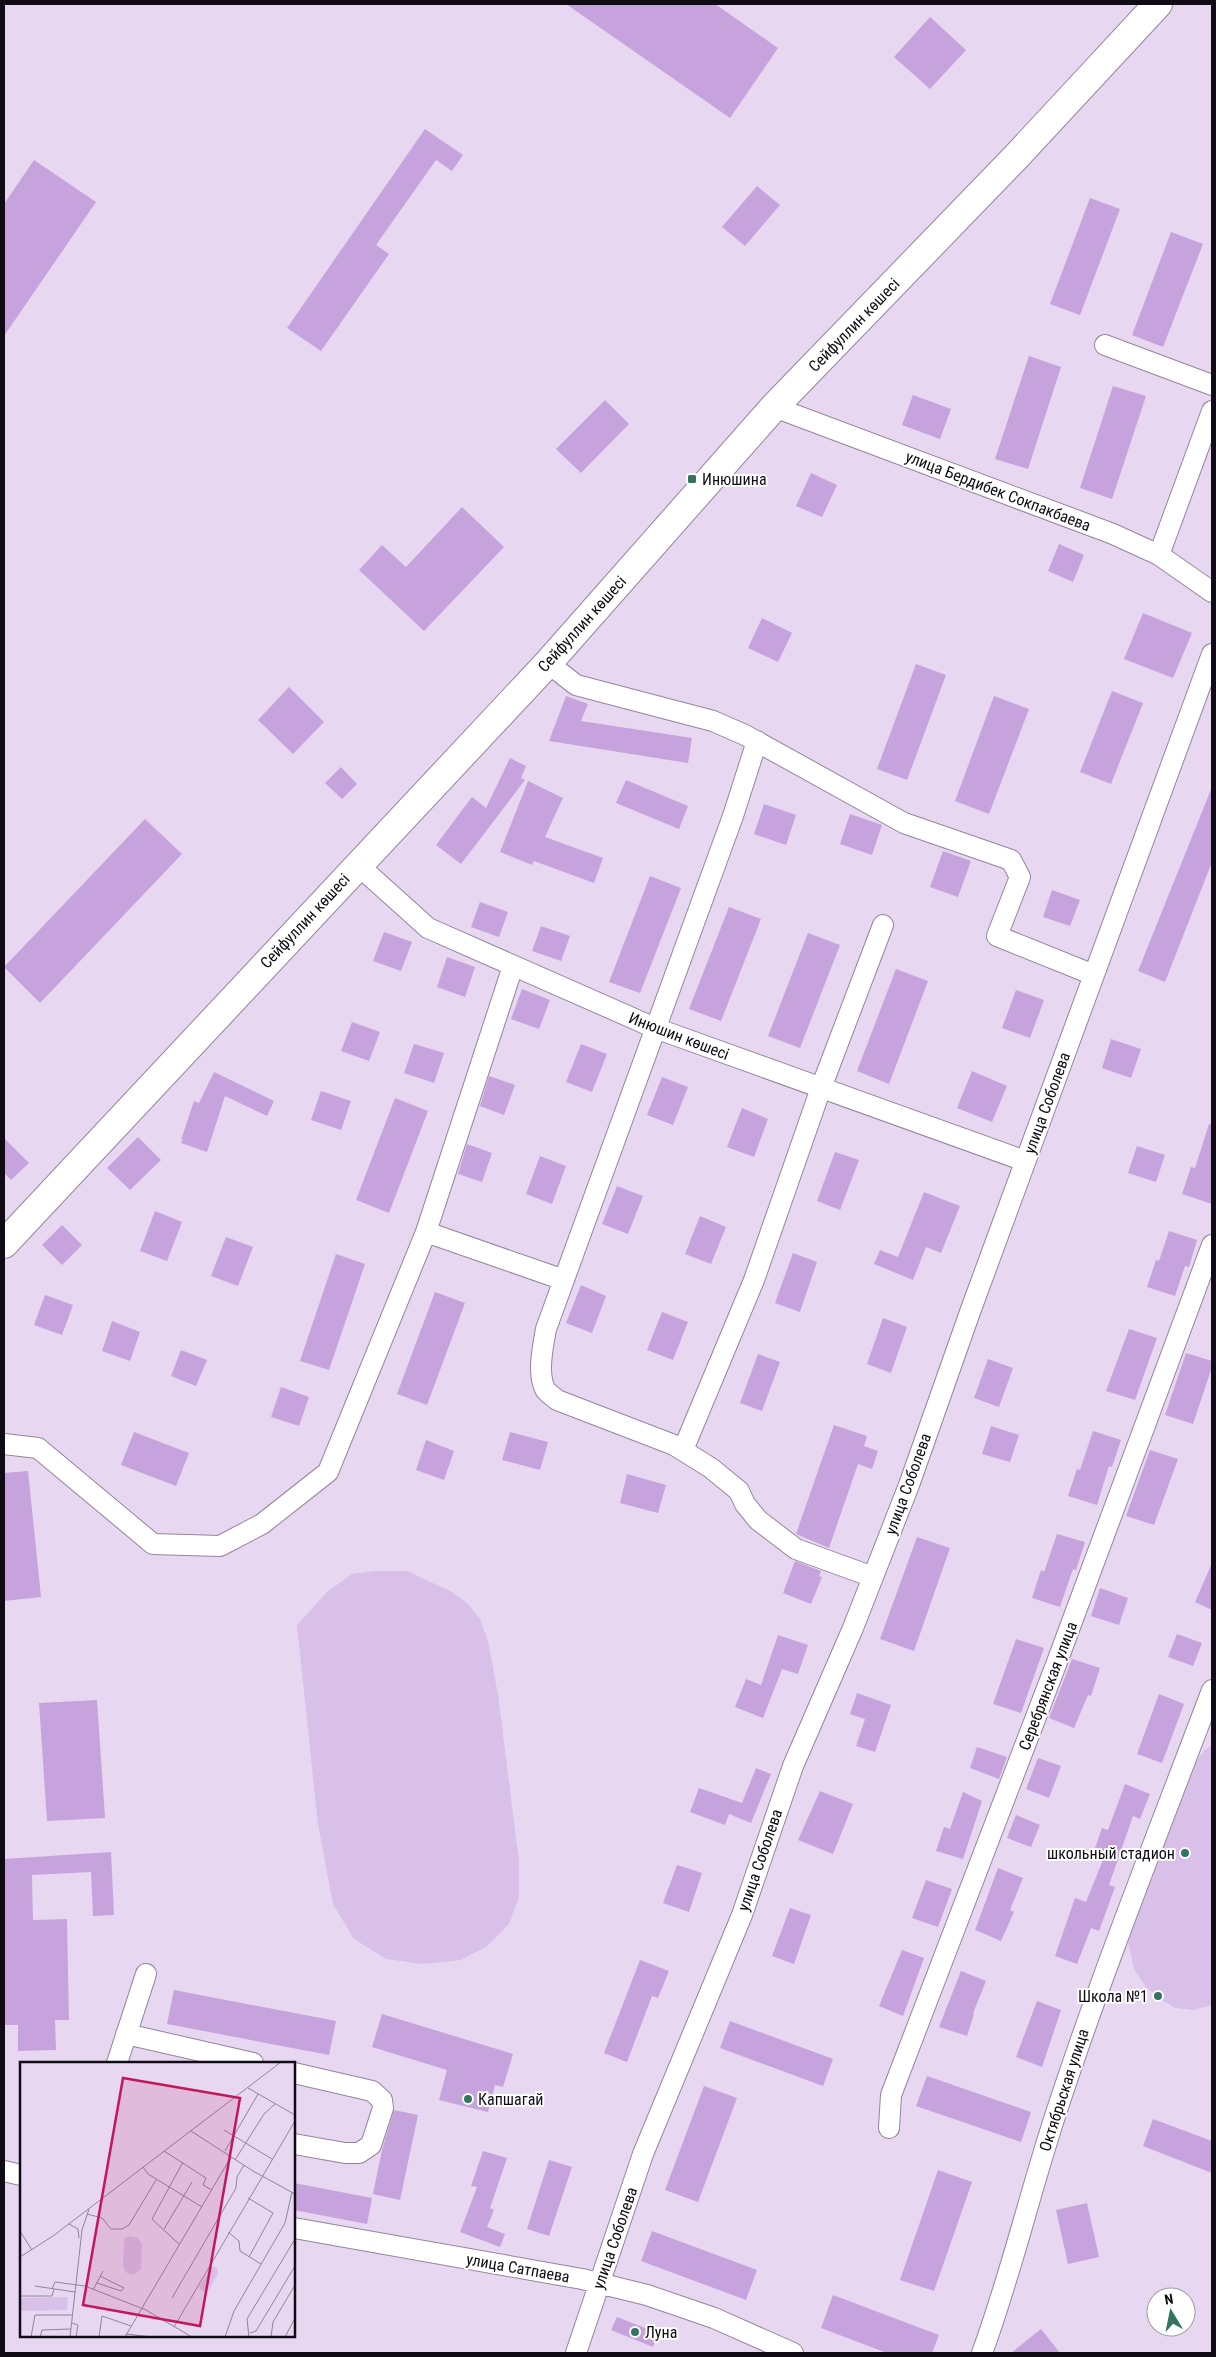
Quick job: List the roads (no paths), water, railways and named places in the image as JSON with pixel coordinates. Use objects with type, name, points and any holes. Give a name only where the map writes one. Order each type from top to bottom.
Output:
[{"type":"main road","name":"Сейфуллин көшесі","points":[[4,1244],[548,663],[774,407],[1015,158],[1158,4]]},
{"type":"street","points":[[1106,344],[1212,385]]},
{"type":"street","name":"улица Бердибек Сокпакбаева","points":[[774,407],[1044,507],[1159,555],[1212,592]]},
{"type":"street","points":[[1159,555],[1212,410]]},
{"type":"street","name":"улица Соболева","points":[[576,2353],[644,2154],[742,1915],[793,1766],[873,1577],[909,1485],[1025,1161],[1212,654]]},
{"type":"street","points":[[548,663],[576,686],[713,721],[757,741],[904,823],[1011,860],[1020,877],[996,936],[1094,975]]},
{"type":"street","points":[[757,741],[733,816],[564,1280],[544,1338],[541,1356],[546,1389],[557,1400],[683,1450],[711,1468],[739,1491],[745,1504],[758,1520],[796,1549],[873,1577]]},
{"type":"street","name":"Инюшин көшесі","points":[[358,864],[428,928],[655,1028],[1025,1161]]},
{"type":"street","points":[[683,1450],[754,1280],[821,1088],[883,925]]},
{"type":"street","points":[[4,1444],[38,1448],[153,1544],[220,1546],[262,1524],[328,1472],[426,1232],[514,966]]},
{"type":"street","points":[[426,1232],[564,1280]]},
{"type":"street","name":"Серебрянская улица","points":[[889,2128],[891,2095],[1060,1653],[1212,1245]]},
{"type":"street","name":"Октябрьская улица","points":[[982,2353],[997,2314],[1028,2200],[1056,2112],[1093,2005],[1212,1690]]},
{"type":"street","points":[[117,2062],[146,1974]]},
{"type":"street","points":[[126,2034],[249,2062]]},
{"type":"street","points":[[295,2073],[372,2091],[382,2100],[383,2108],[371,2145],[359,2153],[345,2153],[295,2144]]},
{"type":"street","points":[[4,2171],[20,2175]]},
{"type":"street","name":"улица Сатпаева","points":[[295,2228],[599,2284],[647,2295],[714,2318],[793,2353]]},
{"type":"place","name":"Инюшина","points":[[692,479]]},
{"type":"place","name":"школьный стадион","points":[[1185,1853]]},
{"type":"place","name":"Школа №1","points":[[1158,1996]]},
{"type":"place","name":"Капшагай","points":[[468,2099]]},
{"type":"place","name":"Луна","points":[[635,2332]]}]
